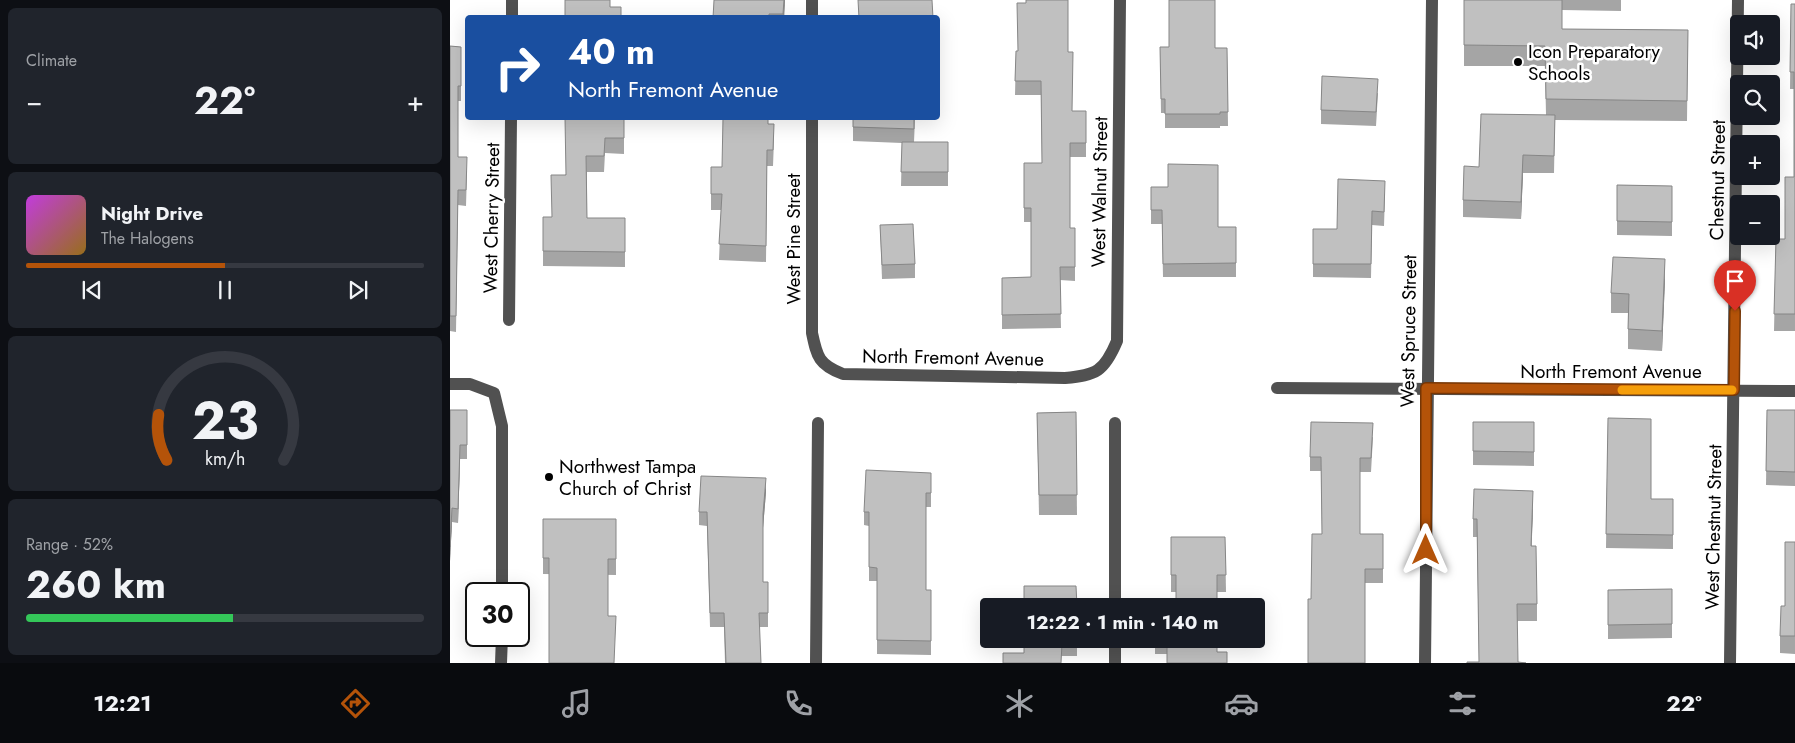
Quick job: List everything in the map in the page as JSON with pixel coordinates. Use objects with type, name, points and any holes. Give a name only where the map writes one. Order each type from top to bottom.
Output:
[{"type":"street","points":[[512,0],[512,15]]},
{"type":"street","points":[[812,0],[812,15]]},
{"type":"street","name":"West Walnut Street","points":[[1091,375],[1109,361],[1116,341],[1120,0]]},
{"type":"street","name":"West Spruce Street","points":[[1425,663],[1426,388],[1432,0]]},
{"type":"street","name":"Chestnut Street","points":[[1734,390],[1738,0]]},
{"type":"street","name":"West Cherry Street","points":[[509,320],[511,120]]},
{"type":"street","name":"West Pine Street","points":[[812,120],[812,333],[819,360]]},
{"type":"street","name":"North Fremont Avenue","points":[[819,360],[832,370],[843,374],[1065,378],[1091,375]]},
{"type":"street","points":[[450,384],[470,384],[494,393],[502,426],[502,582]]},
{"type":"street","name":"North Fremont Avenue","points":[[1277,388],[1795,391]]},
{"type":"street","name":"West Chestnut Street","points":[[1730,663],[1734,390]]},
{"type":"street","points":[[816,663],[818,423]]},
{"type":"street","points":[[1115,423],[1115,598]]},
{"type":"street","points":[[502,647],[502,663]]},
{"type":"street","points":[[1115,648],[1115,663]]},
{"type":"building","points":[[565,0],[610,0],[610,7],[621,7],[621,15],[565,15]]},
{"type":"building","points":[[714,0],[784,0],[783,14],[713,15]]},
{"type":"building","points":[[858,0],[932,0],[933,15],[859,15]]},
{"type":"building","points":[[1026,0],[1068,0],[1068,52],[1073,52],[1072,111],[1086,111],[1086,143],[1070,143],[1070,228],[1075,228],[1075,267],[1060,267],[1061,314],[1002,315],[1002,278],[1031,277],[1031,208],[1024,208],[1024,163],[1042,163],[1041,81],[1015,81],[1016,51],[1018,51],[1017,3],[1026,3]]},
{"type":"building","points":[[1169,0],[1215,0],[1215,48],[1227,48],[1228,112],[1220,112],[1220,114],[1165,114],[1165,99],[1161,99],[1160,47],[1169,47]]},
{"type":"building","points":[[1464,0],[1562,0],[1562,29],[1688,30],[1687,101],[1546,99],[1545,46],[1464,45]]},
{"type":"building","points":[[1791,4],[1795,4],[1795,314],[1774,314],[1776,245],[1780,245],[1780,239],[1785,239],[1785,177],[1794,177],[1794,72],[1790,72]]},
{"type":"building","points":[[450,46],[461,47],[461,86],[458,86],[458,157],[467,157],[466,190],[458,190],[456,316],[450,316]]},
{"type":"building","points":[[1322,76],[1378,79],[1376,112],[1321,110]]},
{"type":"building","points":[[1481,114],[1555,115],[1554,156],[1523,155],[1521,202],[1463,200],[1464,166],[1479,167]]},
{"type":"building","points":[[565,120],[624,120],[624,138],[605,138],[604,156],[586,156],[587,218],[625,218],[625,252],[543,251],[543,217],[552,217],[551,175],[566,175]]},
{"type":"building","points":[[723,120],[768,120],[768,124],[774,124],[773,150],[767,150],[766,246],[719,244],[722,194],[711,194],[711,167],[722,167]]},
{"type":"building","points":[[853,120],[914,120],[914,129],[853,127]]},
{"type":"building","points":[[902,142],[948,142],[948,172],[901,172]]},
{"type":"building","points":[[1168,164],[1218,165],[1218,227],[1236,227],[1236,263],[1163,264],[1162,210],[1151,210],[1151,187],[1168,187]]},
{"type":"building","points":[[1338,179],[1385,181],[1384,212],[1372,211],[1371,264],[1313,264],[1313,229],[1337,229]]},
{"type":"building","points":[[1617,185],[1672,186],[1672,222],[1617,221]]},
{"type":"building","points":[[913,224],[915,264],[882,265],[880,225]]},
{"type":"building","points":[[1613,257],[1665,259],[1662,331],[1628,329],[1629,294],[1611,293]]},
{"type":"building","points":[[450,410],[467,410],[467,445],[460,445],[458,509],[452,508],[450,547]]},
{"type":"building","points":[[1767,410],[1795,410],[1795,472],[1766,471]]},
{"type":"building","points":[[1076,412],[1077,495],[1039,495],[1037,413]]},
{"type":"building","points":[[1608,418],[1651,419],[1651,499],[1673,499],[1673,535],[1606,534]]},
{"type":"building","points":[[1311,422],[1373,423],[1371,458],[1360,458],[1360,534],[1383,534],[1383,569],[1365,569],[1365,663],[1308,663],[1308,599],[1311,599],[1312,534],[1322,534],[1321,457],[1310,457]]},
{"type":"building","points":[[1473,422],[1534,422],[1534,452],[1473,451]]},
{"type":"building","points":[[866,470],[931,473],[931,493],[926,493],[926,590],[931,590],[931,641],[877,640],[877,568],[869,567],[869,512],[864,512]]},
{"type":"building","points":[[701,476],[766,478],[763,514],[763,582],[768,582],[768,613],[759,613],[761,663],[726,663],[724,613],[710,613],[707,512],[699,512]]},
{"type":"building","points":[[1474,489],[1533,491],[1531,546],[1536,546],[1537,604],[1517,604],[1518,662],[1526,663],[1467,663],[1479,662],[1477,519],[1473,519]]},
{"type":"building","points":[[543,519],[616,519],[616,559],[608,559],[608,616],[616,616],[614,663],[549,663],[549,558],[543,558]]},
{"type":"building","points":[[1171,537],[1225,537],[1226,575],[1217,575],[1217,598],[1176,598],[1176,575],[1171,575]]},
{"type":"building","points":[[1785,542],[1795,542],[1795,636],[1780,636],[1781,606],[1785,606]]},
{"type":"building","points":[[1024,586],[1076,586],[1077,598],[1024,598]]},
{"type":"building","points":[[1672,589],[1672,624],[1608,625],[1608,590]]},
{"type":"building","points":[[1024,648],[1062,648],[1061,663],[1003,663],[1003,653],[1024,653]]},
{"type":"building","points":[[1167,648],[1217,648],[1217,652],[1227,652],[1227,663],[1167,663]]},
{"type":"slow traffic","points":[[1622,390],[1732,390]]},
{"type":"place","name":"Icon Preparatory Schools","points":[[1518,62]]},
{"type":"place","name":"Northwest Tampa Church of Christ","points":[[549,477]]},
{"type":"route","points":[[1426,550],[1426,388],[1734,390],[1735,311]]}]
